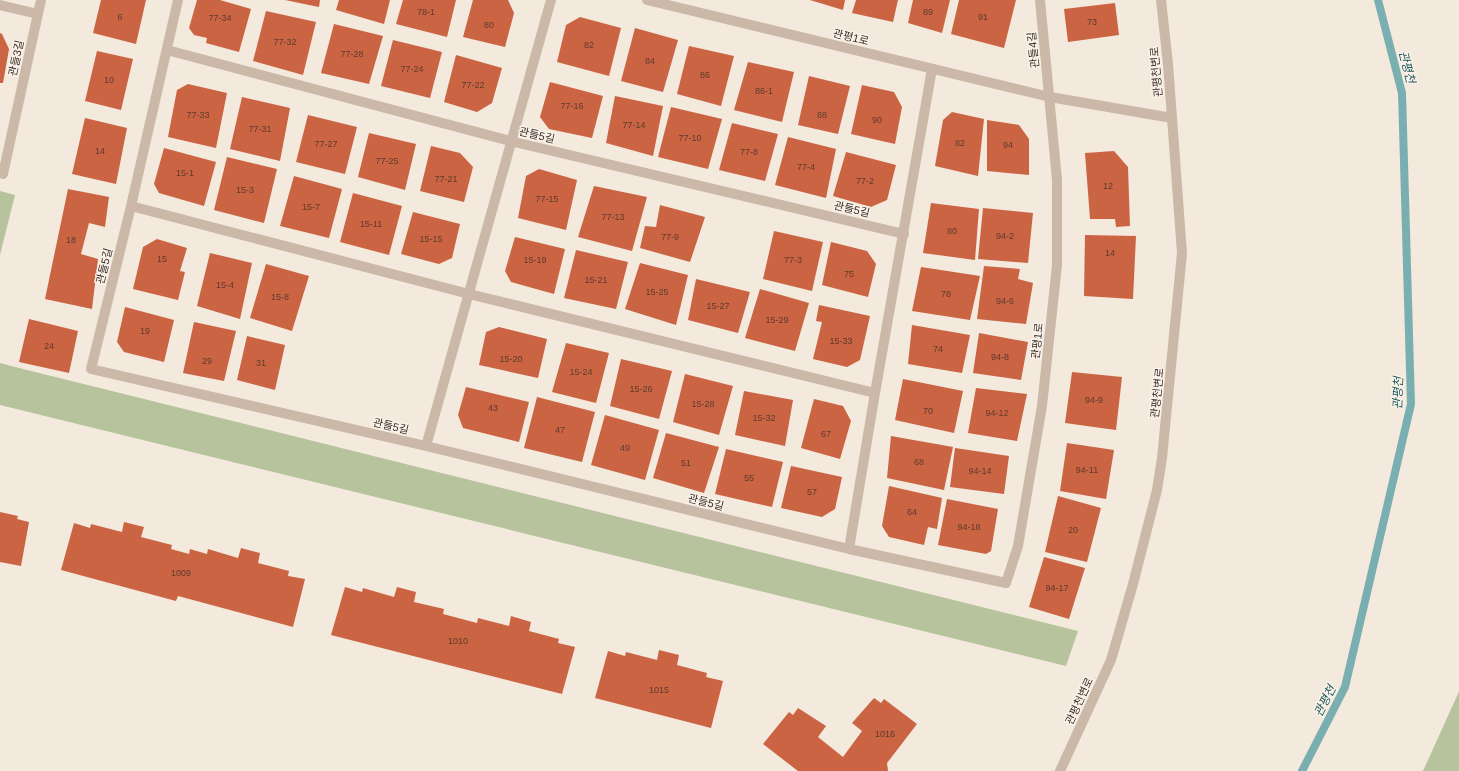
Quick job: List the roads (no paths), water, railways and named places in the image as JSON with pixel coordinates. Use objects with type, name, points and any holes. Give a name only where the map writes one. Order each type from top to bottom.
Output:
[{"type":"street","name":"관들3길","points":[[0,173],[3,174],[41,0]]},
{"type":"street","name":"관들5길","points":[[178,0],[131,206],[91,369],[426,446],[849,549],[1006,583]]},
{"type":"street","points":[[426,446],[510,141],[551,0]]},
{"type":"street","name":"관평1로","points":[[647,0],[1050,97],[1172,118]]},
{"type":"street","name":"관들4길","points":[[1040,0],[1050,97]]},
{"type":"street","name":"관평천변로","points":[[1060,771],[1111,660],[1133,584],[1157,490],[1162,458],[1182,253],[1172,118],[1161,0]]},
{"type":"street","points":[[0,5],[38,14]]},
{"type":"street","name":"관들5길","points":[[167,50],[510,141],[904,234]]},
{"type":"street","points":[[849,549],[932,69]]},
{"type":"street","name":"관평1로","points":[[1006,583],[1018,546],[1042,406],[1057,265],[1057,180],[1050,97]]},
{"type":"street","points":[[131,206],[469,294],[875,392]]},
{"type":"waterway","name":"관평천","points":[[1302,771],[1345,687],[1411,404],[1402,93],[1378,0]]}]
